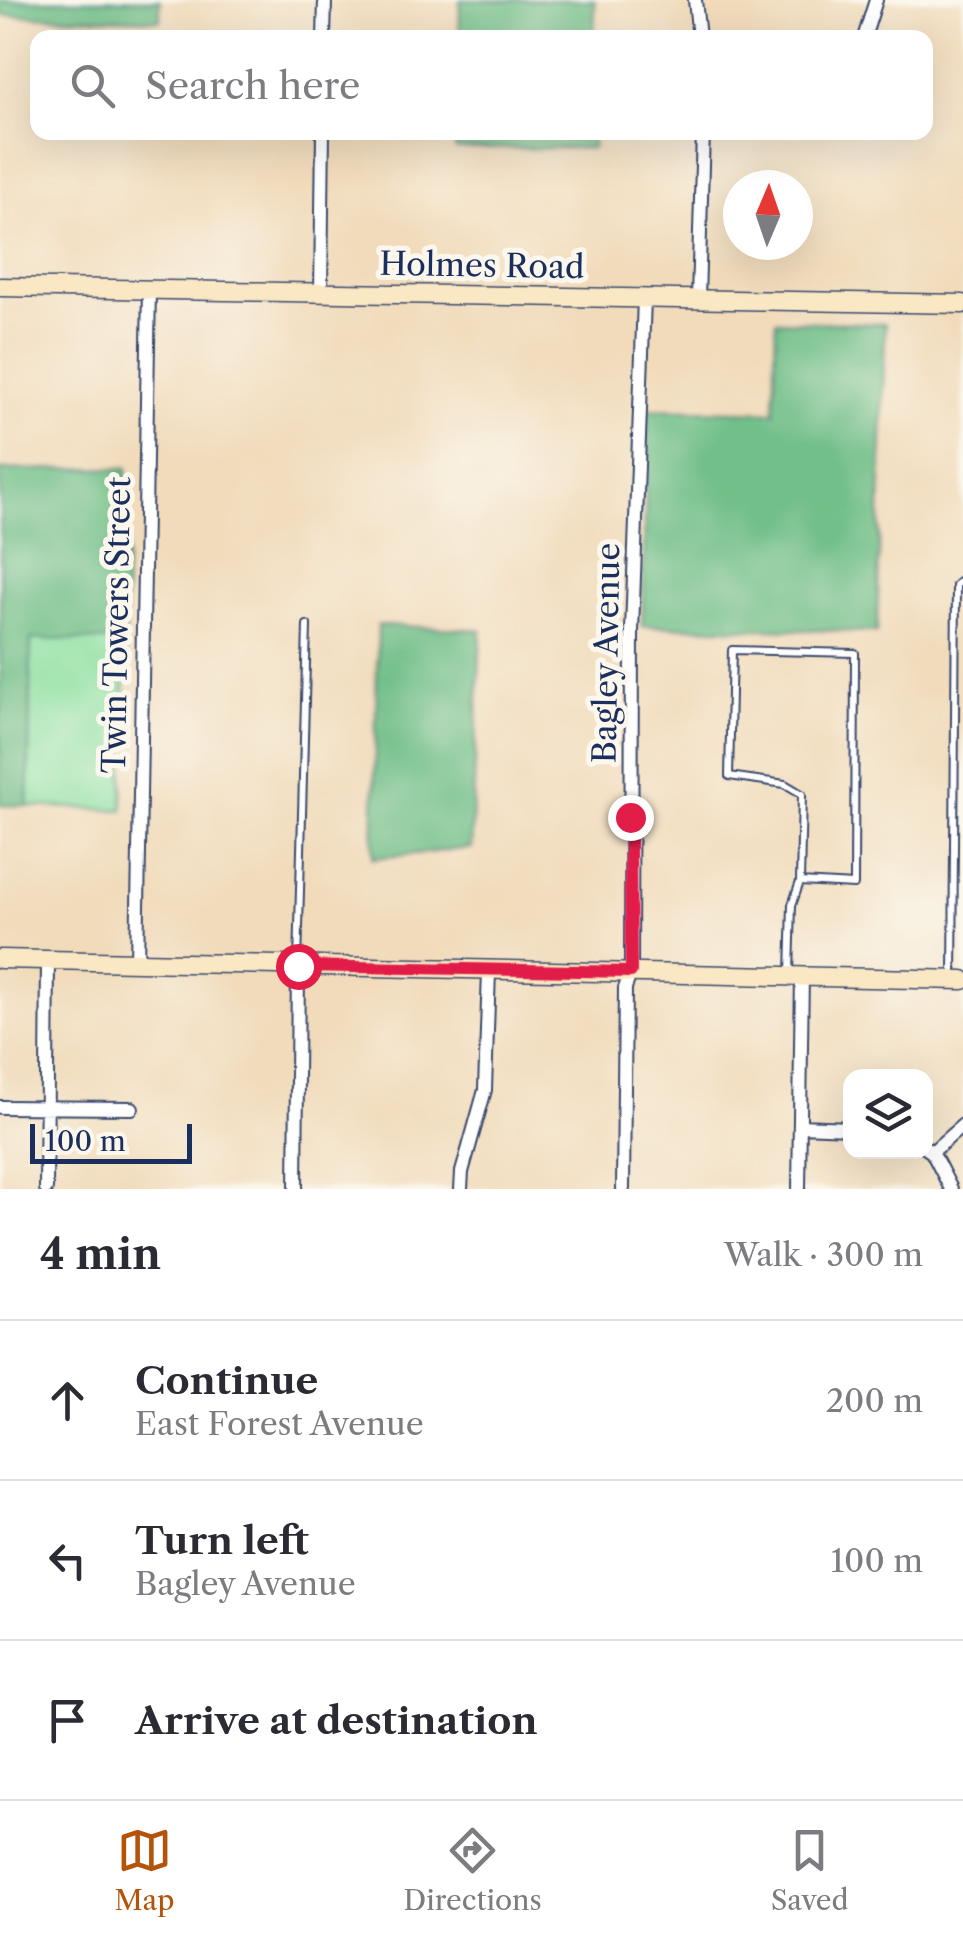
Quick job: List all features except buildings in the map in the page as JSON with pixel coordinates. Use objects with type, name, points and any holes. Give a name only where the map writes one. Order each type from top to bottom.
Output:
[{"type":"main road","name":"Holmes Road","points":[[0,287],[963,304]]},
{"type":"main road","points":[[0,959],[958,980]]},
{"type":"street","points":[[324,30],[325,0]]},
{"type":"street","points":[[695,0],[698,30]]},
{"type":"street","points":[[867,30],[876,0]]},
{"type":"street","points":[[321,293],[323,140]]},
{"type":"street","points":[[698,298],[703,140]]},
{"type":"street","name":"Twin Towers Street","points":[[137,962],[149,289]]},
{"type":"street","name":"Bagley Avenue","points":[[623,1189],[625,988],[631,972],[632,631],[644,298]]},
{"type":"street","points":[[46,1189],[48,960]]},
{"type":"street","points":[[296,1189],[298,966]]},
{"type":"street","points":[[461,1189],[462,1172],[485,1090],[489,971]]},
{"type":"street","points":[[796,975],[799,1189]]},
{"type":"street","points":[[0,1107],[132,1108]]},
{"type":"street","points":[[933,1147],[963,1125]]},
{"type":"street","points":[[800,1126],[843,1128]]},
{"type":"street","points":[[933,1157],[951,1189]]},
{"type":"lane","points":[[958,980],[960,749],[956,585],[963,579]]},
{"type":"lane","points":[[298,966],[308,625]]},
{"type":"lane","points":[[796,975],[792,905],[800,882],[802,794],[785,784],[728,776],[732,650],[855,653],[854,885],[800,882]]},
{"type":"green space","points":[[0,0],[160,0],[160,20],[0,15]]},
{"type":"green space","points":[[460,0],[595,0],[594,30],[459,30]]},
{"type":"green space","points":[[456,140],[593,140],[592,148],[455,149]]},
{"type":"green space","points":[[776,321],[885,324],[877,632],[642,626],[648,409],[774,412]]},
{"type":"green space","points":[[127,468],[125,641],[31,639],[28,806],[0,805],[0,470]]},
{"type":"green space","points":[[378,625],[481,630],[471,848],[373,858]]},
{"type":"green space","points":[[31,638],[125,641],[123,810],[28,806]]},
{"type":"route","points":[[298,966],[631,972],[630,817]]}]
